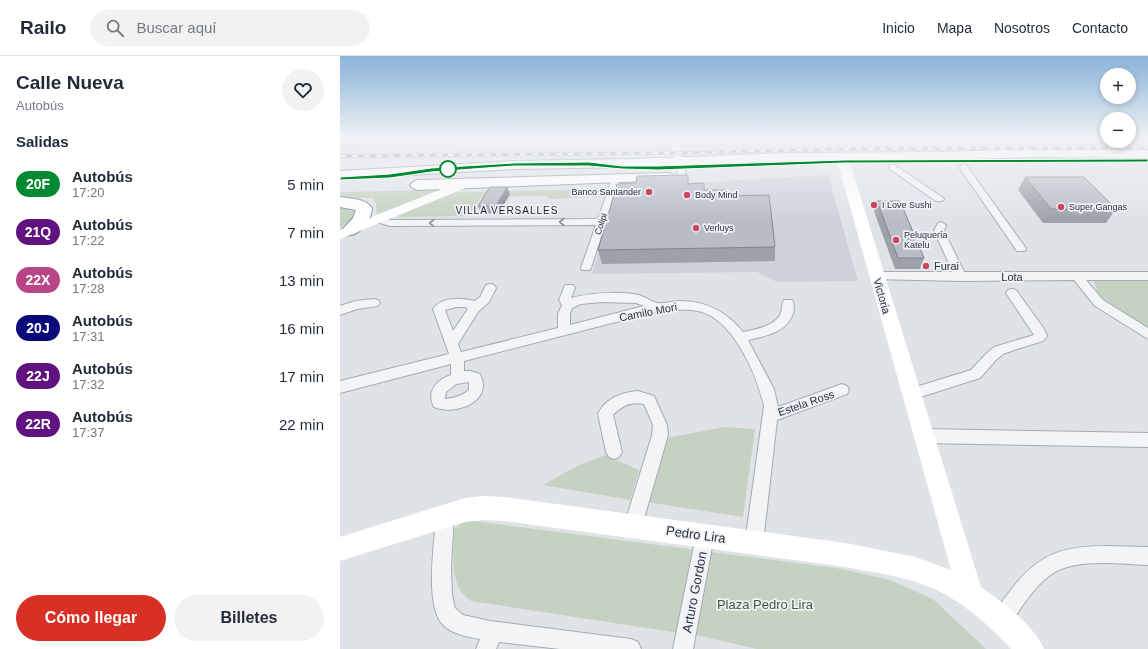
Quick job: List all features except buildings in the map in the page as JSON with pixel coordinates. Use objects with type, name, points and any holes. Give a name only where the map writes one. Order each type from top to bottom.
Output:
[{"type":"highway","points":[[340,166],[355,166]]},
{"type":"highway","points":[[341,184],[508,166]]},
{"type":"highway","points":[[341,184],[464,184],[616,179],[771,170],[810,166]]},
{"type":"highway","points":[[880,166],[893,167],[1148,167]]},
{"type":"highway","points":[[340,202],[357,204],[364,208],[364,215],[361,219],[345,233]]},
{"type":"street","points":[[679,166],[682,176]]},
{"type":"street","name":"Victoria","points":[[844,166],[971,596]]},
{"type":"street","points":[[893,167],[939,199]]},
{"type":"street","points":[[963,167],[1021,249]]},
{"type":"street","name":"Colipi","points":[[586,268],[616,179]]},
{"type":"street","points":[[345,233],[464,184]]},
{"type":"street","points":[[379,219],[383,222],[390,223],[602,222]]},
{"type":"street","points":[[941,225],[939,228],[940,233],[961,277]]},
{"type":"street","name":"Lota","points":[[876,276],[1148,276]]},
{"type":"street","points":[[1077,276],[1098,303],[1148,334]]},
{"type":"street","points":[[453,342],[474,309],[483,302],[490,288]]},
{"type":"street","points":[[568,305],[565,300],[569,288]]},
{"type":"street","points":[[911,394],[975,374],[983,369],[992,355],[1000,350],[1039,338],[1041,336],[1040,332],[1012,293]]},
{"type":"street","points":[[566,330],[564,314],[568,305],[572,302],[582,300],[630,299],[642,300],[655,308]]},
{"type":"street","points":[[340,311],[355,305],[374,303]]},
{"type":"street","points":[[458,379],[457,358],[453,342],[439,309],[443,305],[450,303],[470,303],[474,306],[474,309]]},
{"type":"street","points":[[740,338],[774,328],[783,323],[788,314],[788,303]]},
{"type":"street","name":"Camilo Mori","points":[[340,387],[655,308],[683,305],[704,308],[724,318],[733,326],[767,389],[771,406],[754,543]]},
{"type":"street","name":"Estela Ross","points":[[770,416],[842,390]]},
{"type":"street","points":[[614,452],[605,414],[607,410],[618,402],[637,397],[649,400],[660,425],[660,435],[633,526]]},
{"type":"street","points":[[923,436],[1148,440]]},
{"type":"street","name":"Pedro Lira","points":[[340,549],[465,510],[483,508],[504,509],[633,526],[888,562],[926,572],[971,596],[1001,619],[1030,649]]},
{"type":"street","points":[[445,516],[442,572],[444,607],[448,616],[455,622],[490,640],[587,642],[631,649]]},
{"type":"street","name":"Arturo Gordon","points":[[683,649],[705,536]]},
{"type":"street","points":[[1001,619],[1034,578],[1054,563],[1078,556],[1148,556]]},
{"type":"shaded area","points":[[828,175],[858,281],[777,282],[757,272],[592,274],[617,187]]},
{"type":"green space","points":[[600,189],[597,197],[548,199],[548,196],[481,197],[469,216],[399,217],[398,215],[451,193],[458,192]]},
{"type":"green space","points":[[442,190],[377,214],[376,204],[373,198],[340,198],[340,192]]},
{"type":"green space","points":[[340,207],[352,209],[355,212],[354,218],[340,228]]},
{"type":"green space","points":[[1148,280],[1148,328],[1098,295],[1094,281]]},
{"type":"green space","points":[[724,427],[755,429],[743,517],[647,502],[667,438]]},
{"type":"green space","points":[[605,455],[639,470],[630,500],[543,485],[575,467]]},
{"type":"green space","name":"Plaza Pedro Lira","points":[[466,520],[842,569],[890,580],[933,599],[986,649],[757,649],[705,637],[471,601],[464,595],[459,587],[453,558],[454,529]]},
{"type":"bus line","name":"20F","points":[[340,178],[390,176],[431,170],[503,166]]},
{"type":"bus line","name":"20F","points":[[607,166],[658,168],[736,166]]},
{"type":"place","name":"Banco Santander","points":[[649,192]]},
{"type":"place","name":"Body Mind","points":[[687,195]]},
{"type":"place","name":"I Love Sushi","points":[[874,205]]},
{"type":"place","name":"Super Gangas","points":[[1061,207]]},
{"type":"place","name":"Verluys","points":[[696,228]]},
{"type":"place","name":"Peluquería Katelu","points":[[896,240]]},
{"type":"place","name":"Furai","points":[[926,266]]},
{"type":"district","name":"VILLA VERSALLES","points":[[507,210]]}]
